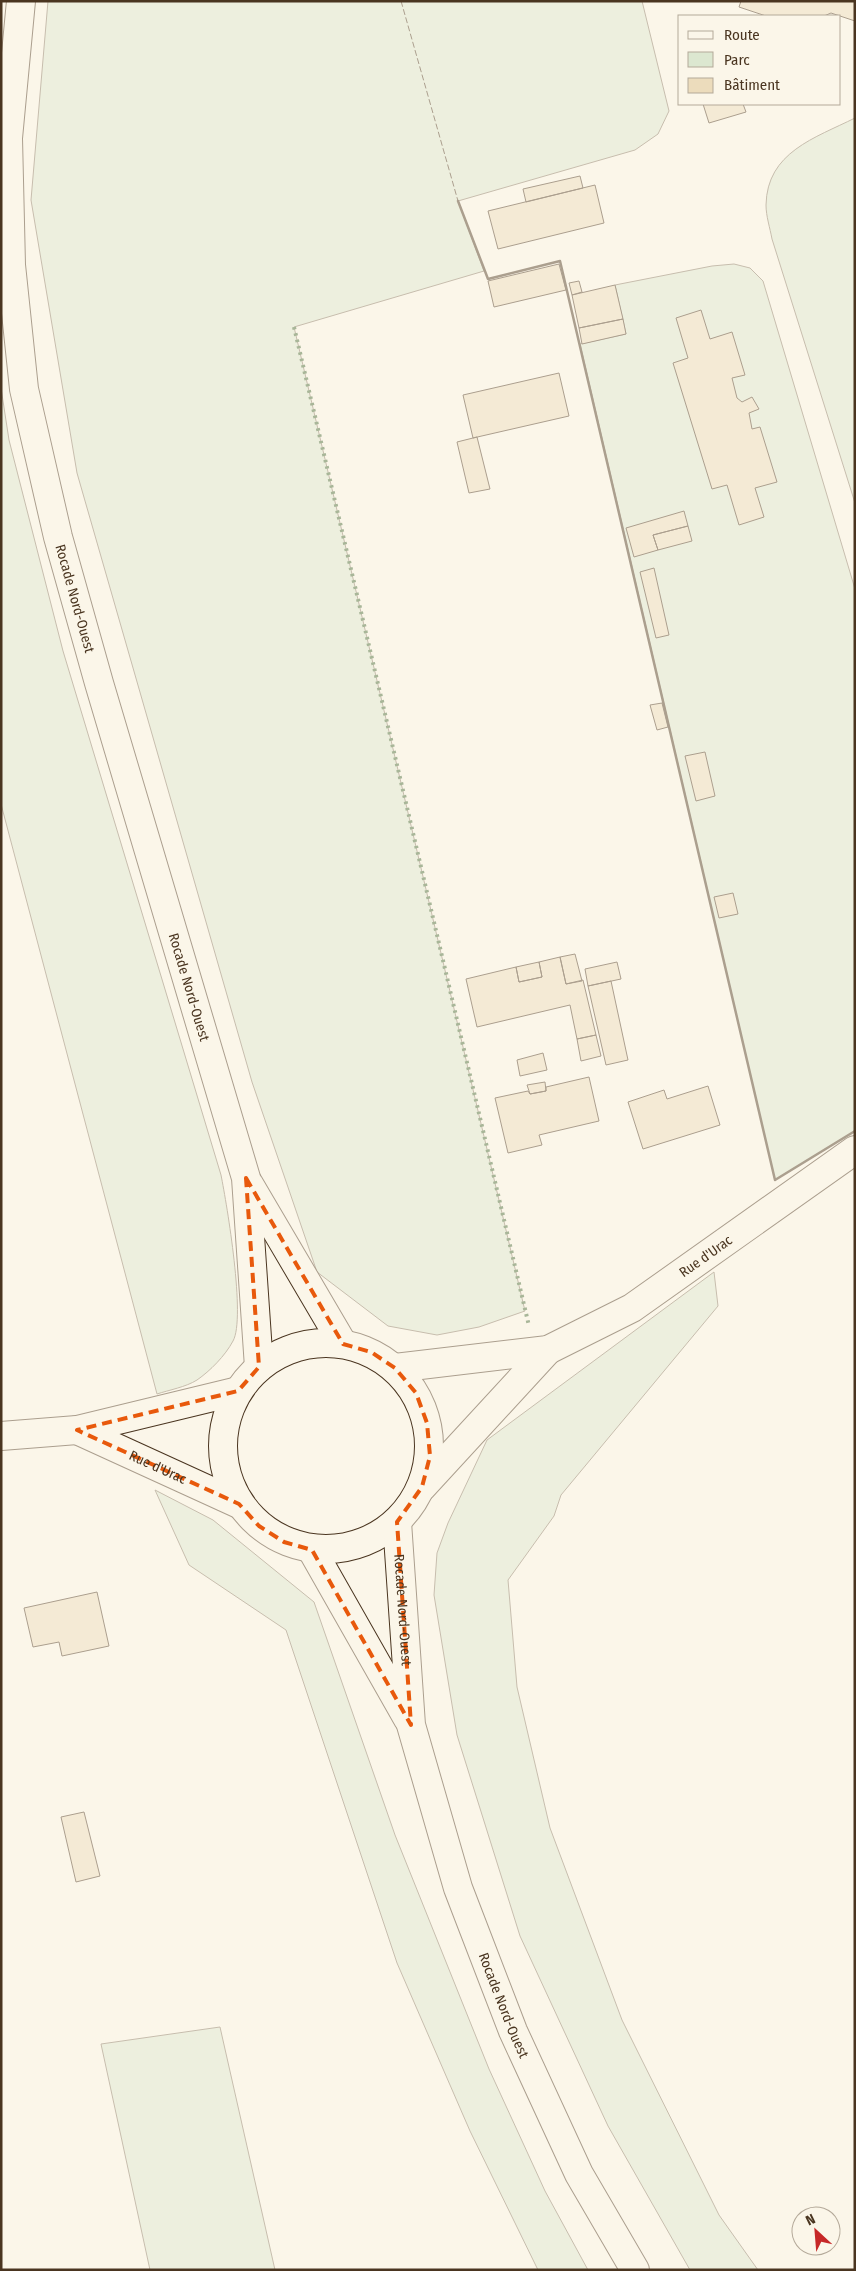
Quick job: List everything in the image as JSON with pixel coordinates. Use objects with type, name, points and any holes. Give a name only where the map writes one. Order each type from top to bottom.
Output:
[{"type":"main road","name":"Rocade Nord-Ouest","points":[[21,1],[8,138],[10,265],[24,389],[58,536],[98,683],[246,1178],[259,1367]]},
{"type":"main road","name":"Rue d'Urac","points":[[395,1368],[548,1350],[632,1308],[855,1150]]},
{"type":"main road","name":"Rocade Nord-Ouest","points":[[246,1178],[343,1344]]},
{"type":"main road","points":[[313,1343],[343,1344],[371,1352],[395,1368],[416,1393],[427,1423],[430,1456],[422,1487],[411,1506],[397,1522],[372,1540],[343,1549],[312,1550],[284,1542],[259,1526],[239,1504],[226,1478],[221,1448],[225,1419],[238,1391],[259,1367],[284,1351],[313,1343]]},
{"type":"main road","name":"Rue d'Urac","points":[[422,1487],[548,1350]]},
{"type":"main road","name":"Rue d'Urac","points":[[1,1436],[77,1430],[238,1391]]},
{"type":"main road","name":"Rue d'Urac","points":[[77,1430],[239,1504]]},
{"type":"main road","name":"Rocade Nord-Ouest","points":[[397,1522],[411,1725],[458,1888],[513,2031],[578,2174],[635,2270]]},
{"type":"main road","name":"Rocade Nord-Ouest","points":[[312,1550],[411,1725]]},
{"type":"highlighted area","points":[[246,1178],[343,1344],[371,1352],[395,1368],[416,1393],[427,1423],[430,1456],[422,1487],[397,1522],[411,1725],[312,1550],[284,1542],[259,1526],[239,1504],[77,1430],[238,1391],[259,1367]]},
{"type":"green space","points":[[48,1],[642,1],[669,111],[658,134],[635,150],[458,201],[484,271],[294,327],[525,1311],[479,1327],[437,1335],[388,1326],[317,1272],[252,1082],[77,473],[31,200]]},
{"type":"green space","points":[[855,118],[855,503],[772,239],[766,205],[768,187],[784,159],[810,140]]},
{"type":"green space","points":[[734,264],[750,268],[763,281],[855,589],[855,1131],[775,1180],[580,344],[626,334],[615,285],[712,266]]},
{"type":"green space","points":[[1,388],[9,440],[63,651],[221,1175],[227,1210],[236,1286],[237,1310],[233,1341],[217,1363],[197,1380],[157,1394],[1,804]]},
{"type":"green space","points":[[714,1272],[718,1306],[561,1495],[554,1516],[508,1580],[517,1687],[550,1828],[622,2020],[719,2215],[758,2270],[690,2270],[608,2126],[520,1936],[457,1735],[434,1595],[437,1553],[448,1523],[487,1440]]},
{"type":"green space","points":[[155,1490],[213,1520],[314,1602],[395,1835],[489,2069],[545,2191],[588,2270],[538,2270],[470,2131],[397,1963],[286,1630],[189,1565]]},
{"type":"green space","points":[[220,2027],[275,2270],[150,2270],[101,2044]]},
{"type":"building","points":[[741,1],[855,1],[855,21],[831,13],[826,15],[763,15],[739,7]]},
{"type":"building","points":[[703,105],[743,105],[746,112],[709,123]]},
{"type":"building","points":[[580,176],[583,188],[526,202],[523,189]]},
{"type":"building","points":[[595,185],[604,223],[498,249],[488,211]]},
{"type":"building","points":[[559,264],[566,290],[494,307],[488,281]]},
{"type":"building","points":[[579,281],[582,292],[572,295],[569,283]]},
{"type":"building","points":[[615,285],[623,319],[579,328],[572,295]]},
{"type":"building","points":[[701,310],[710,339],[732,332],[745,375],[732,378],[737,398],[742,402],[752,397],[759,409],[749,413],[752,429],[760,427],[777,482],[755,488],[764,517],[739,525],[727,485],[712,489],[673,363],[688,358],[676,318]]},
{"type":"building","points":[[623,319],[626,334],[582,344],[579,328]]},
{"type":"building","points":[[559,373],[569,416],[473,438],[463,395]]},
{"type":"building","points":[[477,437],[490,489],[469,493],[457,442]]},
{"type":"building","points":[[684,511],[688,526],[653,535],[658,550],[634,557],[626,528]]},
{"type":"building","points":[[688,526],[692,541],[658,550],[653,535]]},
{"type":"building","points":[[654,568],[669,635],[656,638],[640,572]]},
{"type":"building","points":[[662,703],[668,727],[657,730],[650,705]]},
{"type":"building","points":[[705,752],[715,796],[696,801],[685,756]]},
{"type":"building","points":[[733,893],[738,914],[719,918],[714,897]]},
{"type":"building","points":[[575,954],[582,981],[566,984],[560,957]]},
{"type":"building","points":[[560,957],[566,984],[583,980],[596,1035],[577,1039],[570,1005],[477,1027],[466,979],[516,967],[519,982],[542,977],[539,962]]},
{"type":"building","points":[[539,962],[542,977],[519,982],[516,967]]},
{"type":"building","points":[[617,962],[621,979],[588,986],[585,969]]},
{"type":"building","points":[[611,981],[628,1060],[606,1065],[588,986]]},
{"type":"building","points":[[596,1035],[601,1056],[581,1061],[577,1039]]},
{"type":"building","points":[[543,1053],[547,1070],[520,1076],[517,1060]]},
{"type":"building","points":[[589,1077],[599,1121],[539,1135],[542,1145],[508,1153],[495,1098],[528,1091],[530,1094],[546,1091],[546,1087]]},
{"type":"building","points":[[545,1082],[546,1091],[530,1094],[527,1085]]},
{"type":"building","points":[[708,1086],[720,1125],[643,1149],[628,1102],[664,1090],[667,1099]]},
{"type":"building","points":[[97,1592],[109,1646],[62,1656],[59,1642],[33,1647],[24,1608]]},
{"type":"building","points":[[84,1812],[100,1876],[76,1882],[61,1817]]},
{"type":"hedge","points":[[294,327],[529,1326]]},
{"type":"fence","points":[[401,1],[458,201]]},
{"type":"wall","points":[[458,201],[488,279],[560,261],[775,1180],[855,1131]]}]
